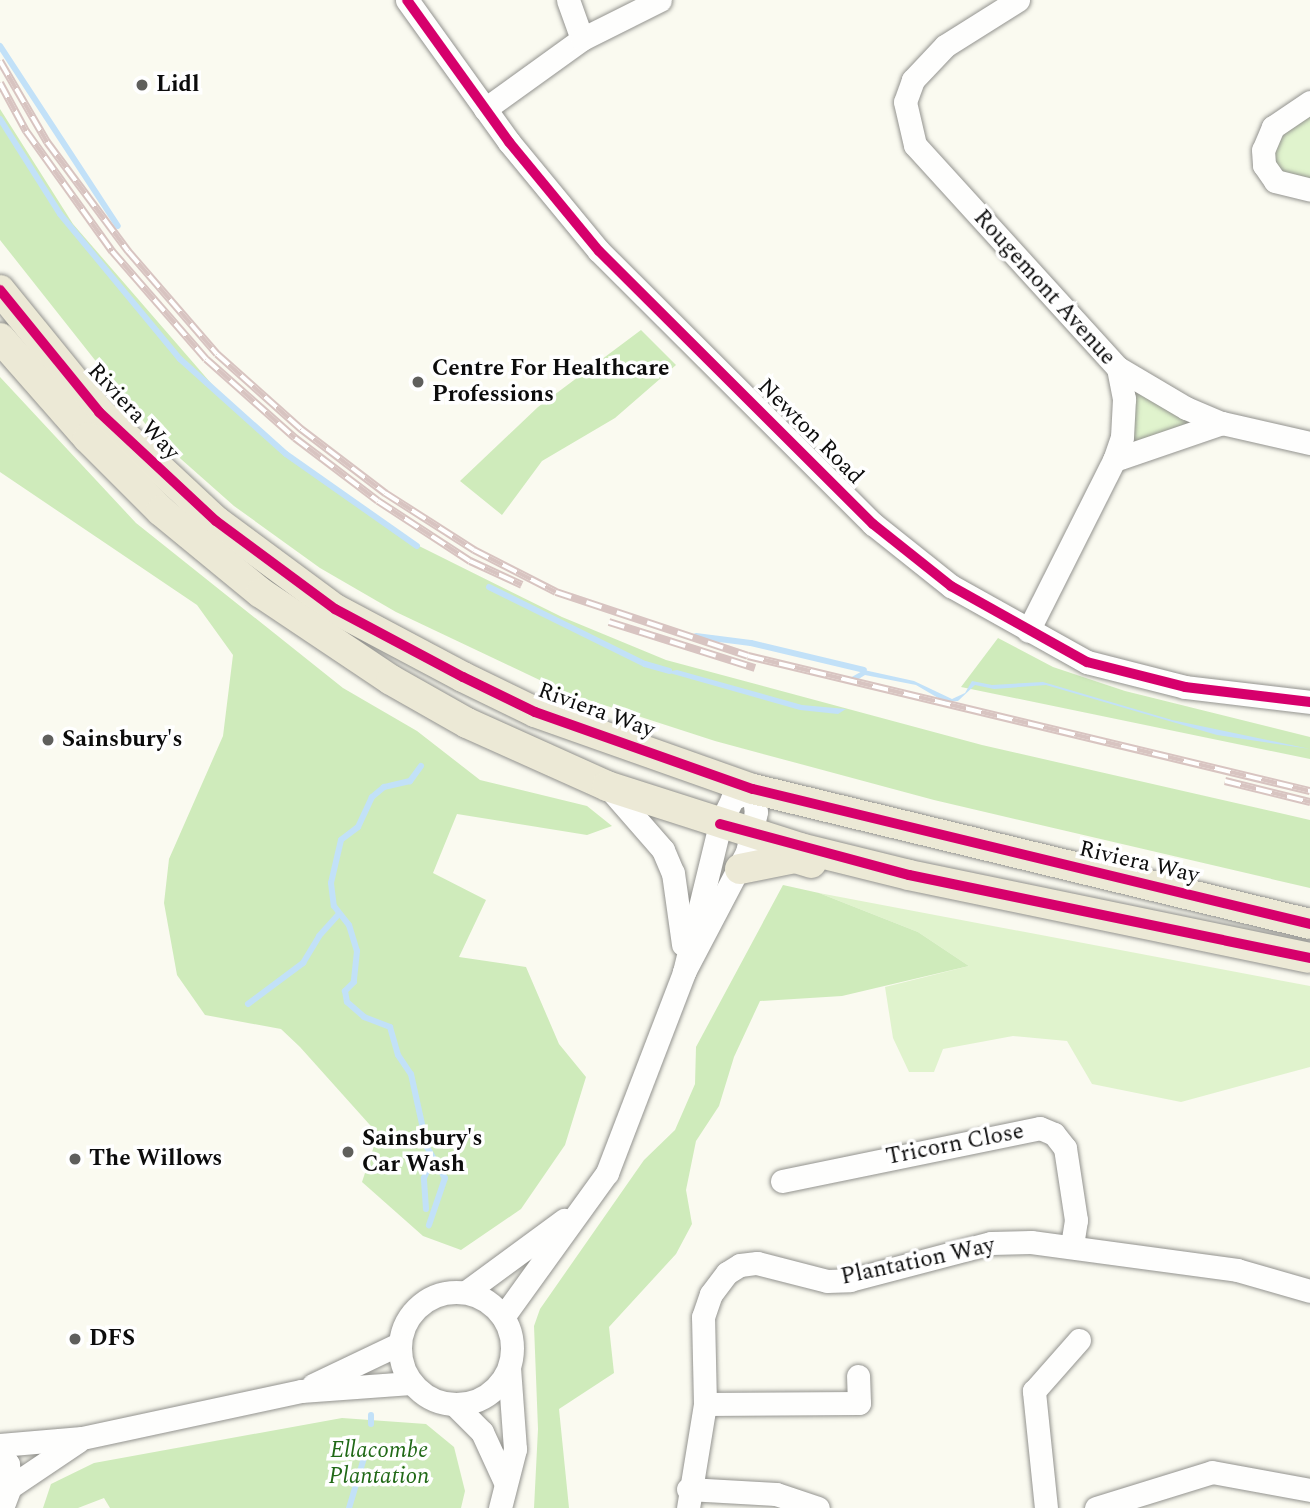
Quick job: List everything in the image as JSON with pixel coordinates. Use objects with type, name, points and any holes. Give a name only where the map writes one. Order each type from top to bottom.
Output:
[{"type":"main road","name":"Riviera Way","points":[[0,290],[99,411],[159,472],[216,521],[335,609],[535,712],[753,789],[1310,924]]},
{"type":"main road","points":[[0,338],[88,438],[161,511],[261,593],[391,680],[456,717],[607,786],[752,834],[909,875],[1310,958]]},
{"type":"main road","points":[[740,869],[795,858],[869,880],[1095,923],[1245,945]]},
{"type":"street","name":"Newton Road","points":[[407,0],[485,109],[599,251],[873,524],[951,586],[1087,662],[1185,687],[1310,702]]},
{"type":"street","points":[[568,0],[582,39]]},
{"type":"street","points":[[485,109],[582,39],[660,0]]},
{"type":"street","name":"Rougemont Avenue","points":[[1018,0],[945,46],[913,80],[905,102],[915,145],[1118,368],[1124,399],[1122,437],[1114,460],[1028,631]]},
{"type":"street","points":[[1310,102],[1273,127],[1263,150],[1264,164],[1275,181],[1310,190]]},
{"type":"street","points":[[1118,368],[1186,408],[1222,423],[1310,443]]},
{"type":"street","points":[[1114,460],[1222,423]]},
{"type":"street","points":[[607,786],[646,826],[673,873],[683,919],[684,972]]},
{"type":"street","points":[[503,1317],[607,1173],[684,972],[720,824],[732,799],[753,789],[756,812],[740,869],[684,972]]},
{"type":"street","name":"Tricorn Close","points":[[782,1181],[1040,1128],[1054,1134],[1065,1148],[1076,1220],[1072,1246]]},
{"type":"street","points":[[466,1292],[581,1208]]},
{"type":"street","name":"Plantation Way","points":[[688,1498],[705,1404],[703,1317],[711,1294],[727,1273],[740,1265],[757,1263],[839,1280],[991,1243],[1072,1246],[1237,1270],[1310,1291]]},
{"type":"street","points":[[500,1508],[515,1449],[509,1368],[513,1349],[503,1317],[484,1299],[466,1292],[447,1292],[414,1308],[399,1344],[401,1362],[411,1383],[436,1401],[454,1405],[482,1432],[505,1482]]},
{"type":"street","points":[[1046,1508],[1034,1391],[1079,1340]]},
{"type":"street","points":[[301,1391],[399,1344]]},
{"type":"street","points":[[454,1405],[491,1392],[509,1368]]},
{"type":"street","points":[[705,1404],[859,1404],[858,1376]]},
{"type":"street","points":[[0,1445],[82,1438],[301,1391],[411,1383]]},
{"type":"street","points":[[6,1497],[82,1438]]},
{"type":"street","points":[[0,1451],[8,1464],[6,1497]]},
{"type":"street","points":[[1096,1508],[1212,1472],[1310,1490]]},
{"type":"street","points":[[688,1498],[776,1494],[818,1508]]},
{"type":"green space","points":[[0,109],[73,224],[223,397],[277,445],[415,544],[562,617],[666,660],[982,745],[1310,820],[1310,888],[934,800],[715,741],[567,693],[396,612],[320,568],[234,506],[155,436],[0,240]]},
{"type":"green space","points":[[1310,112],[1310,184],[1275,168],[1273,138]]},
{"type":"green space","points":[[641,330],[676,365],[615,418],[542,461],[502,515],[460,481],[538,407]]},
{"type":"green space","points":[[1118,368],[1222,423],[1114,460]]},
{"type":"green space","points":[[0,377],[136,523],[343,688],[417,731],[480,780],[587,806],[612,826],[587,835],[457,814],[433,873],[486,900],[459,957],[526,967],[559,1044],[586,1077],[565,1145],[521,1209],[461,1250],[423,1236],[362,1182],[378,1134],[300,1047],[281,1029],[205,1015],[177,975],[164,903],[169,859],[223,736],[233,655],[197,605],[0,472]]},
{"type":"green space","points":[[998,638],[1053,667],[1125,691],[1310,737],[1310,759],[961,687]]},
{"type":"green space","points":[[783,885],[819,893],[918,932],[969,966],[842,996],[760,1001],[734,1057],[719,1106],[696,1141],[686,1190],[692,1224],[676,1254],[609,1327],[614,1373],[559,1409],[569,1508],[534,1508],[538,1429],[534,1326],[540,1309],[644,1160],[675,1130],[695,1084],[696,1047]]},
{"type":"green space","points":[[819,893],[1310,986],[1310,1067],[1181,1102],[1092,1084],[1067,1041],[1013,1036],[943,1049],[934,1072],[909,1072],[893,1038],[885,987],[969,966],[918,932]]},
{"type":"green space","name":"Ellacombe Plantation","points":[[342,1418],[426,1424],[454,1447],[465,1491],[461,1508],[110,1508],[104,1498],[78,1508],[43,1508],[51,1484],[94,1463]]},
{"type":"water","points":[[677,670],[802,705],[846,709],[838,714],[800,710],[666,672]]},
{"type":"water","points":[[864,670],[914,681],[952,699],[965,693],[972,681],[992,685],[1043,682],[1172,720],[1310,749],[1217,735],[1046,685],[994,689],[975,685],[958,701],[945,702],[916,685],[865,675],[857,680],[850,678]]},
{"type":"waterway","points":[[0,46],[118,226]]},
{"type":"waterway","points":[[0,119],[60,214],[180,359],[286,454],[417,546]]},
{"type":"waterway","points":[[489,587],[645,664],[669,671]]},
{"type":"waterway","points":[[696,636],[751,643],[864,670]]},
{"type":"waterway","points":[[421,766],[410,781],[384,787],[372,797],[358,827],[341,840],[331,883],[334,906],[349,925],[357,951],[354,982],[345,991],[347,1002],[364,1017],[390,1027],[398,1055],[411,1074],[427,1147],[445,1178],[429,1225]]},
{"type":"waterway","points":[[248,1004],[303,963],[319,936],[339,914]]},
{"type":"waterway","points":[[426,1209],[424,1178],[433,1158]]},
{"type":"waterway","points":[[371,1415],[371,1424]]},
{"type":"waterway","points":[[349,1508],[367,1448]]},
{"type":"railway","points":[[0,61],[47,142],[128,251],[217,354],[301,429],[385,493],[474,550],[556,592],[748,656],[1310,791]]},
{"type":"railway","points":[[0,83],[26,131],[112,251],[206,359],[295,438],[378,501],[470,561],[522,585]]},
{"type":"railway","points":[[609,622],[755,668]]},
{"type":"railway","points":[[1225,781],[1310,802]]},
{"type":"cycle path","points":[[407,0],[509,142],[599,251],[873,524],[951,586],[1087,662],[1185,687],[1310,702]]},
{"type":"cycle path","points":[[0,290],[99,412],[216,521],[335,609],[535,712],[753,789],[1310,924]]},
{"type":"cycle path","points":[[720,824],[909,875],[1310,958]]},
{"type":"place","name":"Lidl","points":[[142,85]]},
{"type":"place","name":"Centre For Healthcare Professions","points":[[418,382]]},
{"type":"place","name":"Sainsbury's","points":[[48,740]]},
{"type":"place","name":"Sainsbury's Car Wash","points":[[348,1152]]},
{"type":"place","name":"The Willows","points":[[75,1159]]},
{"type":"place","name":"DFS","points":[[75,1339]]}]
